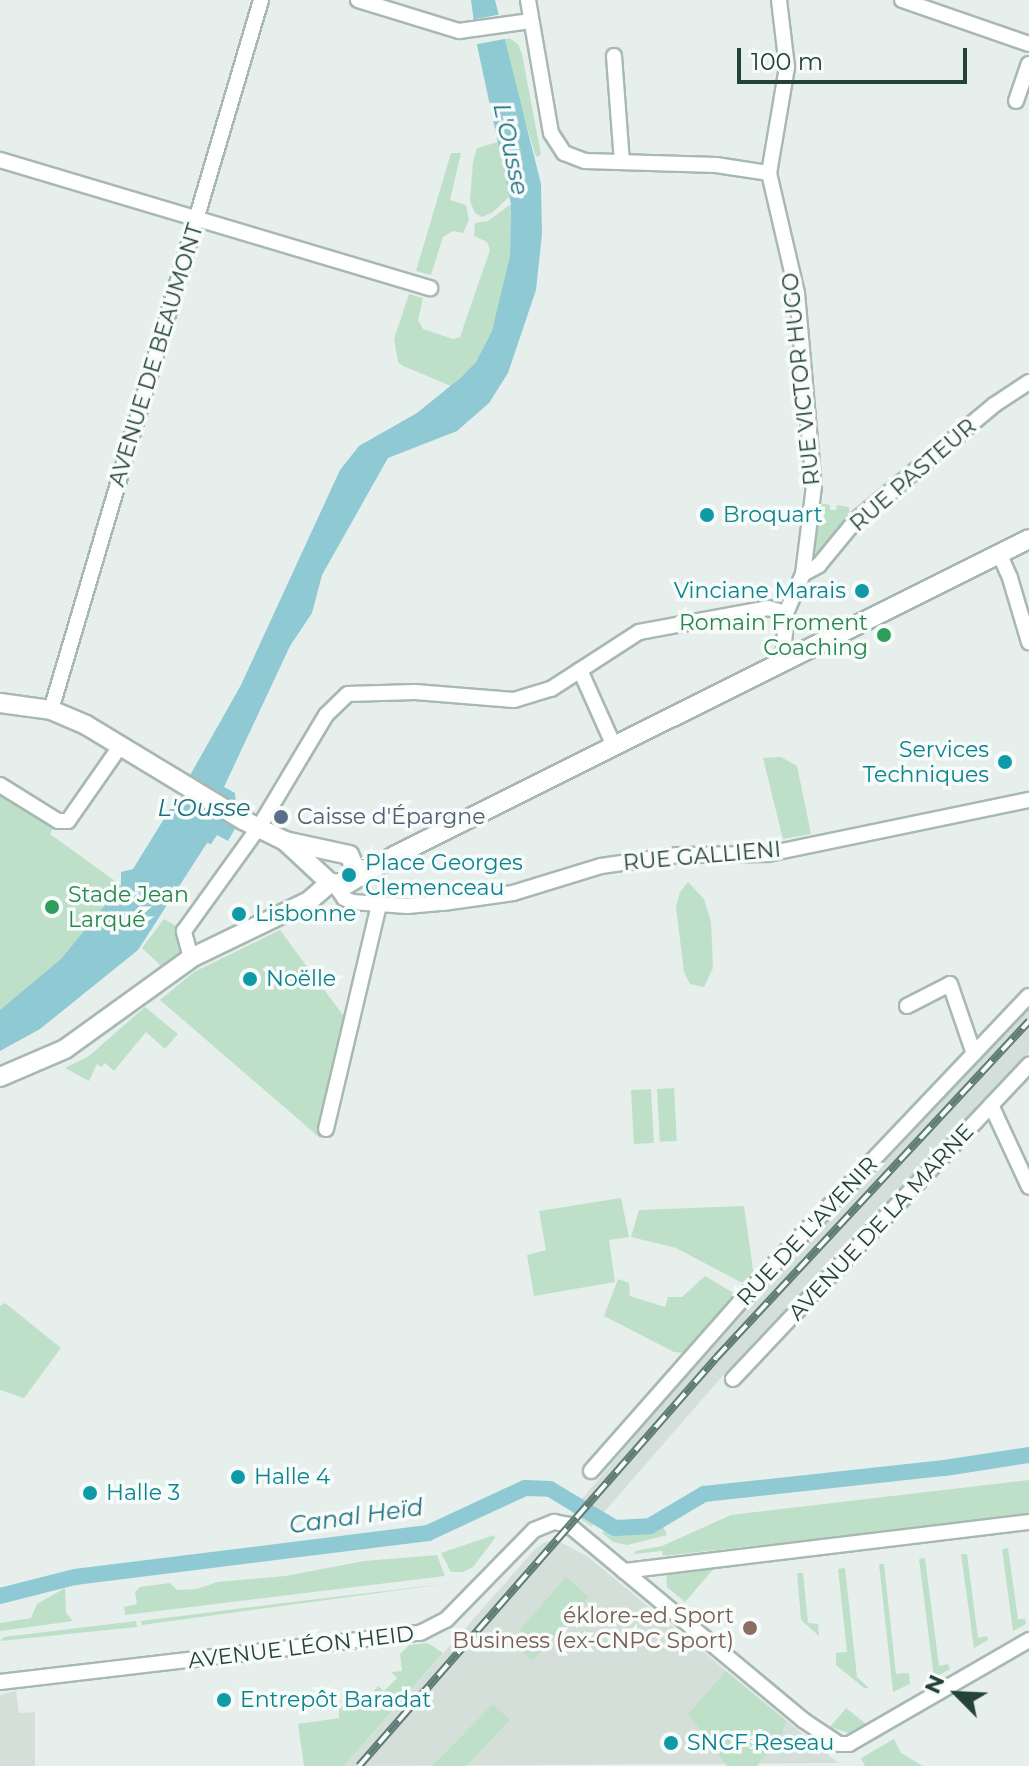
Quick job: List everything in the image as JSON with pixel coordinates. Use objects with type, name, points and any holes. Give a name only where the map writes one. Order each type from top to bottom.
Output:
[{"type":"main road","points":[[335,881],[389,858],[1029,539]]},
{"type":"main road","points":[[0,703],[51,710],[121,745],[251,824],[285,841],[335,881]]},
{"type":"main road","points":[[285,841],[342,854],[389,858]]},
{"type":"main road","points":[[0,1077],[65,1049],[191,958],[309,901],[356,870],[342,854]]},
{"type":"main road","points":[[335,881],[323,863],[342,854]]},
{"type":"street","name":"AVENUE DE BEAUMONT","points":[[51,710],[261,0]]},
{"type":"street","points":[[358,0],[467,30],[530,21]]},
{"type":"street","points":[[528,0],[551,133],[564,153],[585,161],[716,165],[769,173]]},
{"type":"street","name":"RUE VICTOR HUGO","points":[[779,0],[787,67],[769,173],[797,293],[813,471],[803,574],[786,613],[783,663]]},
{"type":"street","points":[[902,0],[1029,44]]},
{"type":"street","points":[[614,56],[622,162]]},
{"type":"street","points":[[1016,101],[1029,64]]},
{"type":"street","points":[[0,160],[430,288]]},
{"type":"street","name":"RUE PASTEUR","points":[[803,574],[819,565],[856,520],[994,405],[1029,382]]},
{"type":"street","points":[[999,553],[1010,578],[1029,642]]},
{"type":"street","points":[[191,958],[186,928],[251,824],[337,701],[348,694],[362,692],[514,700],[551,689],[639,632],[768,608],[786,613]]},
{"type":"street","points":[[580,670],[614,746]]},
{"type":"street","points":[[0,785],[58,821],[68,821],[121,745]]},
{"type":"street","name":"RUE GALLIENI","points":[[335,881],[344,898],[352,902],[443,903],[513,893],[601,866],[677,855],[768,854],[1029,800]]},
{"type":"street","points":[[326,1129],[379,904]]},
{"type":"street","points":[[907,1006],[950,984],[974,1054]]},
{"type":"street","name":"RUE DE L'AVENIR","points":[[591,1471],[760,1279],[1029,996]]},
{"type":"street","name":"AVENUE DE LA MARNE","points":[[733,1379],[1029,1065]]},
{"type":"street","points":[[991,1105],[1029,1187]]},
{"type":"street","points":[[624,1571],[1029,1522]]},
{"type":"street","name":"AVENUE LÉON HEID","points":[[0,1682],[420,1633],[446,1620],[534,1530],[545,1524],[569,1525],[803,1720],[839,1744],[849,1744],[1029,1640]]},
{"type":"shaded area","points":[[1029,1008],[1029,1053],[726,1372],[591,1527],[571,1512],[667,1398],[845,1201]]},
{"type":"shaded area","points":[[556,1540],[587,1556],[838,1763],[344,1766],[535,1549],[545,1542]]},
{"type":"shaded area","points":[[16,1691],[19,1713],[35,1712],[35,1766],[0,1766],[0,1695]]},
{"type":"green space","points":[[509,38],[518,44],[522,54],[541,155],[536,157],[506,55],[503,40]]},
{"type":"green space","points":[[498,142],[510,196],[493,212],[482,217],[475,213],[470,201],[473,162],[477,148]]},
{"type":"green space","points":[[451,153],[461,153],[450,200],[466,205],[469,220],[463,233],[453,231],[443,237],[431,275],[416,271]]},
{"type":"green space","points":[[511,204],[510,256],[502,293],[492,331],[476,362],[451,386],[403,366],[398,362],[394,339],[409,294],[423,298],[418,320],[423,329],[453,339],[460,337],[490,250],[487,242],[474,236],[475,223],[488,221]]},
{"type":"green space","points":[[819,503],[830,505],[830,510],[836,510],[837,505],[849,507],[850,519],[822,556],[812,551]]},
{"type":"green space","points":[[781,757],[797,766],[811,834],[783,839],[763,758]]},
{"type":"green space","name":"Stade Jean Larqué","points":[[0,795],[53,828],[50,834],[122,886],[61,960],[0,1010]]},
{"type":"green space","points":[[688,882],[704,899],[711,922],[713,968],[704,987],[690,984],[684,972],[676,907],[680,892]]},
{"type":"green space","points":[[164,919],[181,929],[183,949],[180,956],[161,966],[142,948]]},
{"type":"green space","points":[[280,930],[348,1022],[320,1138],[160,1000],[194,972]]},
{"type":"green space","points":[[145,1007],[178,1034],[165,1049],[146,1032],[114,1071],[105,1063],[101,1067],[97,1064],[89,1081],[65,1068],[89,1056]]},
{"type":"green space","points":[[674,1088],[677,1141],[660,1142],[657,1089]]},
{"type":"green space","points":[[651,1089],[654,1143],[634,1144],[631,1090]]},
{"type":"green space","points":[[621,1198],[629,1237],[609,1240],[615,1282],[534,1296],[527,1255],[546,1250],[539,1211]]},
{"type":"green space","points":[[744,1206],[754,1276],[746,1285],[676,1248],[631,1237],[639,1210]]},
{"type":"green space","points":[[705,1276],[737,1295],[686,1353],[674,1352],[604,1316],[618,1279],[629,1283],[630,1296],[665,1307],[668,1297],[682,1297]]},
{"type":"green space","points":[[5,1303],[61,1348],[24,1398],[0,1390],[0,1306]]},
{"type":"green space","points":[[1029,1480],[1029,1515],[663,1556],[662,1551],[634,1554],[635,1551],[662,1546],[731,1515]]},
{"type":"green space","points":[[661,1522],[667,1535],[627,1545],[613,1542],[602,1533],[608,1526],[614,1530],[651,1527]]},
{"type":"green space","points":[[494,1535],[495,1538],[473,1567],[463,1572],[451,1572],[441,1553]]},
{"type":"green space","points":[[1008,1548],[1018,1619],[1025,1619],[1026,1624],[1013,1631],[1002,1549]]},
{"type":"green space","points":[[961,1554],[967,1554],[978,1638],[987,1636],[988,1640],[974,1648]]},
{"type":"green space","points":[[437,1555],[445,1576],[125,1615],[124,1607],[137,1604],[135,1592],[140,1587],[170,1583],[177,1590],[197,1589],[217,1582],[285,1576],[364,1561]]},
{"type":"green space","points":[[925,1558],[939,1666],[948,1664],[950,1669],[934,1678],[919,1559]]},
{"type":"green space","points":[[879,1564],[884,1564],[896,1674],[909,1673],[910,1684],[893,1692]]},
{"type":"green space","points":[[717,1565],[685,1602],[667,1587],[666,1571]]},
{"type":"green space","points":[[845,1568],[857,1677],[869,1688],[864,1688],[836,1665],[836,1653],[847,1652],[838,1569]]},
{"type":"green space","points":[[797,1573],[803,1573],[808,1623],[818,1624],[819,1636],[801,1620]]},
{"type":"green space","points":[[566,1577],[589,1597],[533,1661],[510,1641]]},
{"type":"green space","points":[[452,1583],[142,1625],[141,1621],[276,1604]]},
{"type":"green space","points":[[65,1588],[66,1613],[73,1621],[0,1631],[0,1623],[31,1618],[37,1604]]},
{"type":"green space","points":[[136,1621],[137,1627],[0,1641],[4,1637]]},
{"type":"green space","points":[[428,1643],[443,1653],[344,1766],[304,1766],[298,1724],[339,1718],[339,1707],[363,1703],[378,1686],[384,1691],[397,1678],[391,1672],[402,1671],[400,1654],[409,1645]]},
{"type":"green space","points":[[726,1671],[786,1721],[781,1736],[757,1766],[727,1766],[688,1714]]},
{"type":"green space","points":[[493,1704],[510,1720],[466,1766],[432,1766]]},
{"type":"green space","points":[[846,1708],[866,1724],[849,1733],[830,1727]]},
{"type":"green space","points":[[894,1739],[901,1753],[923,1766],[865,1766],[861,1758]]},
{"type":"water","name":"L'Ousse","points":[[471,0],[495,0],[541,184],[542,234],[536,290],[508,373],[489,403],[457,431],[388,458],[322,575],[312,613],[290,646],[224,787],[235,793],[236,808],[244,813],[228,841],[217,835],[211,844],[207,843],[138,950],[40,1029],[0,1051],[0,1010],[61,959],[121,886],[121,872],[133,869],[180,793],[241,685],[340,470],[359,446],[417,413],[459,379],[476,362],[492,331],[510,256],[511,204],[477,45]]},
{"type":"pier","points":[[502,14],[507,39],[474,45],[470,20]]},
{"type":"waterway","name":"Canal Heïd","points":[[0,1596],[75,1577],[428,1533],[525,1488],[550,1489],[615,1528],[650,1526],[704,1494],[945,1468],[1029,1455]]},
{"type":"railway","points":[[359,1766],[716,1358],[1029,1021]]},
{"type":"place","name":"Broquart","points":[[707,515]]},
{"type":"place","name":"Vinciane Marais","points":[[862,591]]},
{"type":"place","name":"Romain Froment Coaching","points":[[884,635]]},
{"type":"place","name":"Services Techniques","points":[[1005,762]]},
{"type":"place","name":"Caisse d'Épargne","points":[[281,817]]},
{"type":"place","name":"Place Georges Clemenceau","points":[[349,875]]},
{"type":"place","name":"Stade Jean Larqué","points":[[52,907]]},
{"type":"place","name":"Lisbonne","points":[[239,914]]},
{"type":"place","name":"Noëlle","points":[[250,979]]},
{"type":"place","name":"Halle 4","points":[[238,1477]]},
{"type":"place","name":"Halle 3","points":[[90,1493]]},
{"type":"place","name":"éklore-ed Sport Business (ex-CNPC Sport)","points":[[750,1628]]},
{"type":"place","name":"Entrepôt Baradat","points":[[224,1700]]},
{"type":"place","name":"SNCF Reseau","points":[[671,1743]]}]
